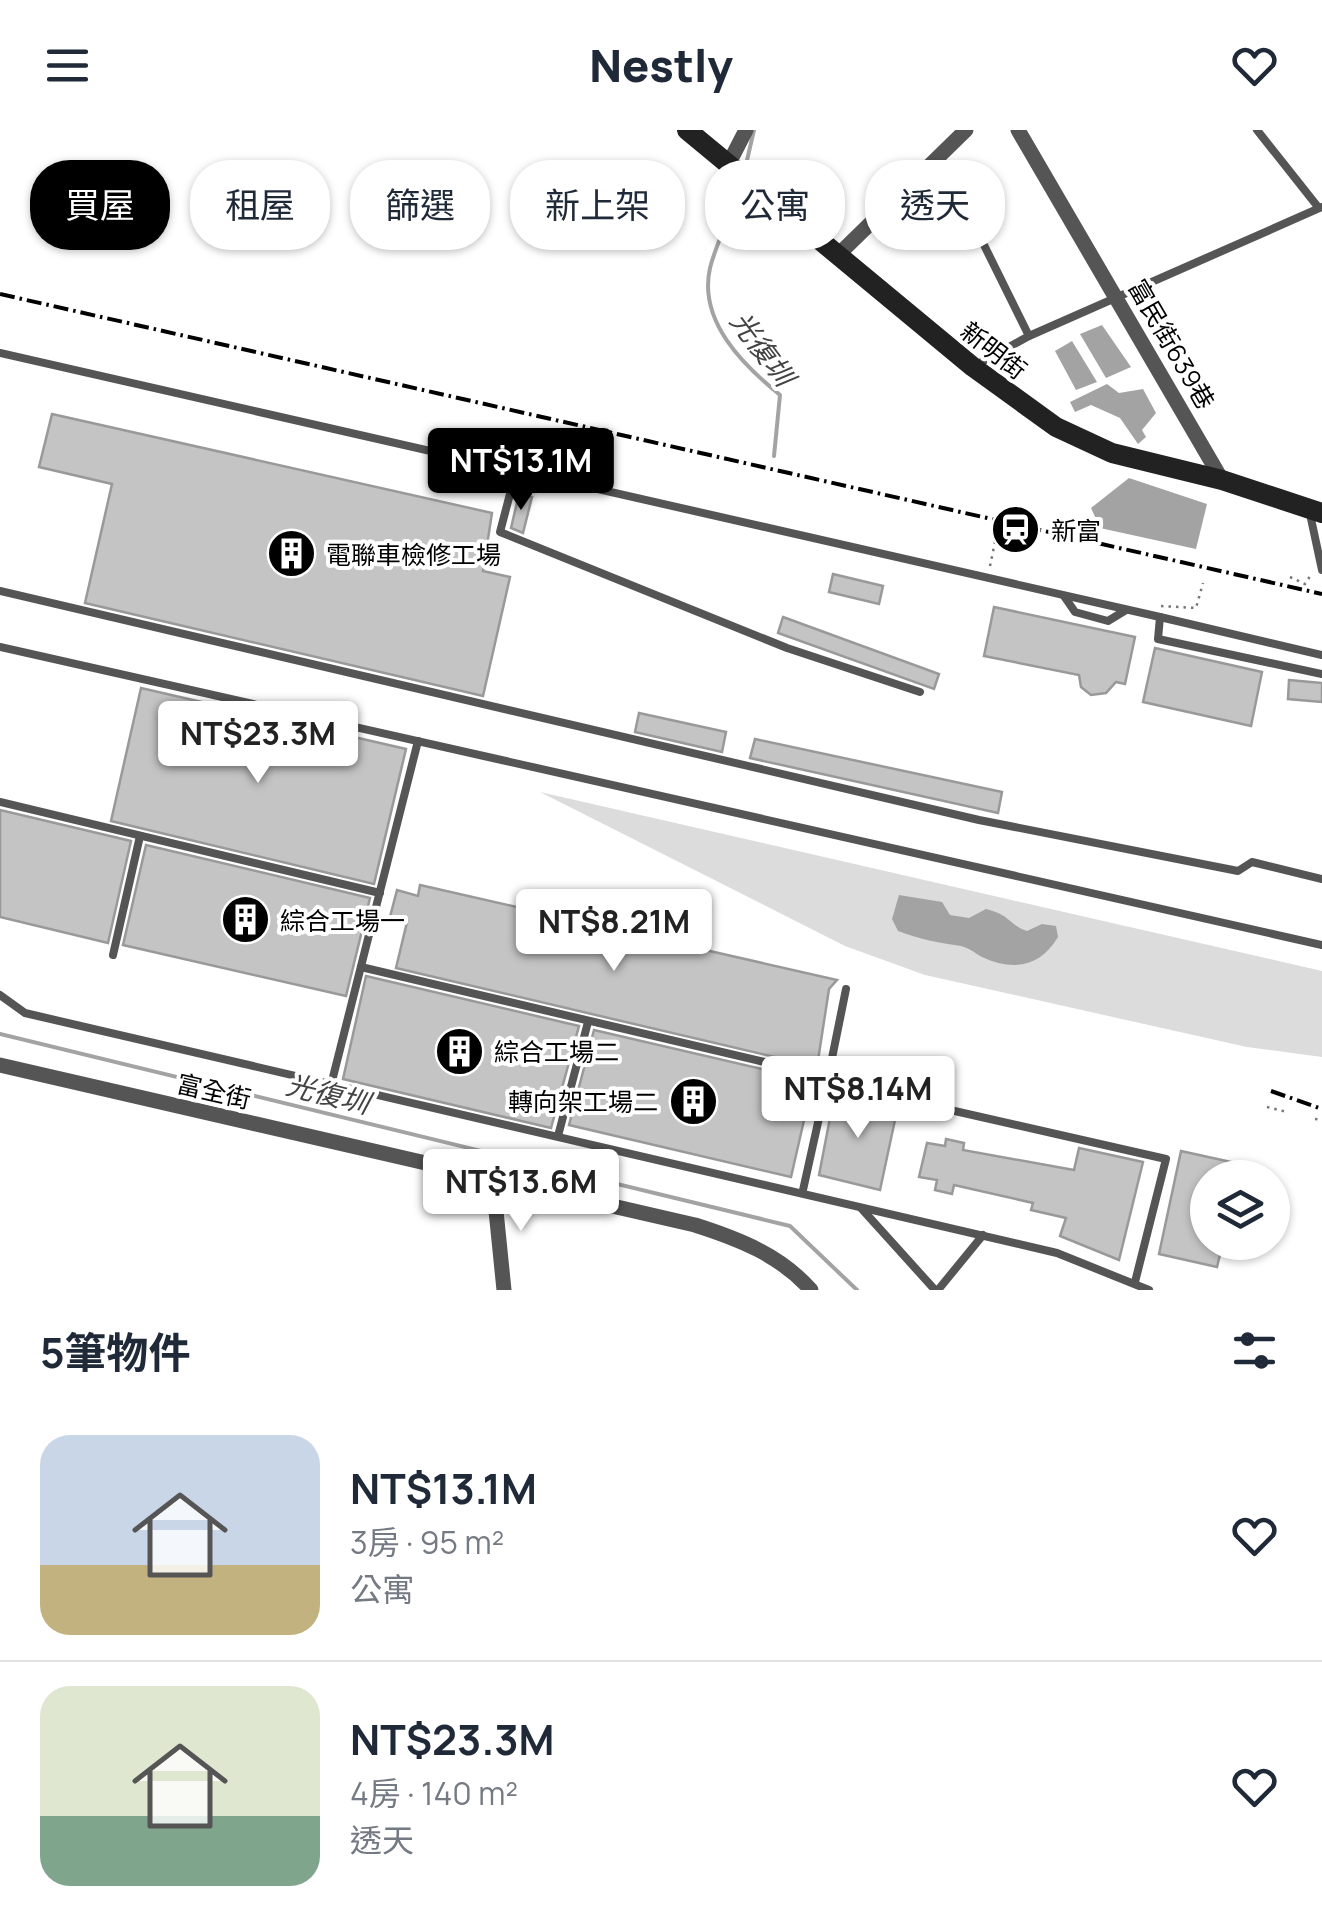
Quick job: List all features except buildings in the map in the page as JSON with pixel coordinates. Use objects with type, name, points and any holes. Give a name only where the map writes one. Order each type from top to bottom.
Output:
[{"type":"street","name":"新明街","points":[[687,130],[726,160]]},
{"type":"street","points":[[730,160],[746,130]]},
{"type":"street","points":[[838,254],[966,130]]},
{"type":"street","name":"富民街639巷","points":[[1018,130],[1222,480]]},
{"type":"street","name":"新明街","points":[[833,250],[973,367],[1056,427],[1112,453],[1222,480],[1316,511]]},
{"type":"street","name":"富全街","points":[[0,1065],[493,1181],[695,1224],[742,1240],[792,1268],[812,1290]]},
{"type":"street","points":[[493,1181],[504,1290]]},
{"type":"lane","points":[[973,367],[1029,336],[1320,207],[1257,130]]},
{"type":"lane","points":[[938,154],[1029,336]]},
{"type":"lane","points":[[0,353],[1322,655]]},
{"type":"lane","points":[[516,470],[500,532],[786,648],[920,692]]},
{"type":"lane","points":[[1316,511],[1320,567]]},
{"type":"lane","points":[[0,590],[979,820],[1238,872],[1252,862],[1322,879]]},
{"type":"lane","points":[[1064,596],[1075,612],[1108,621],[1126,610]]},
{"type":"lane","points":[[1160,618],[1158,639],[1322,674]]},
{"type":"lane","points":[[0,647],[1322,945]]},
{"type":"lane","points":[[331,1084],[418,741]]},
{"type":"lane","points":[[0,802],[380,893]]},
{"type":"lane","points":[[113,955],[140,836]]},
{"type":"lane","points":[[361,967],[1166,1159],[1134,1282]]},
{"type":"lane","points":[[803,1190],[846,988]]},
{"type":"lane","points":[[0,995],[25,1013],[803,1190],[862,1208],[1057,1252],[1148,1290]]},
{"type":"lane","points":[[558,1136],[588,1022]]},
{"type":"lane","points":[[862,1208],[936,1290],[983,1234]]},
{"type":"path","points":[[988,578],[995,542]]},
{"type":"path","points":[[1290,576],[1305,584],[1320,567]]},
{"type":"path","points":[[1160,618],[1162,603],[1196,608],[1203,583]]},
{"type":"path","points":[[1267,1107],[1286,1112]]},
{"type":"path","points":[[1315,1119],[1322,1120]]},
{"type":"shaded area","points":[[1102,325],[1131,367],[1106,378],[1080,334]]},
{"type":"shaded area","points":[[1072,341],[1097,382],[1076,390],[1055,351]]},
{"type":"shaded area","points":[[1107,384],[1119,393],[1143,389],[1156,413],[1142,430],[1146,437],[1138,444],[1120,418],[1091,405],[1075,412],[1070,402]]},
{"type":"shaded area","points":[[1129,478],[1207,504],[1196,549],[1100,528],[1091,508]]},
{"type":"shaded area","points":[[540,792],[1322,971],[1322,1057],[1247,1047],[925,975],[845,946]]},
{"type":"shaded area","points":[[899,895],[942,902],[950,915],[969,918],[986,909],[1027,931],[1042,924],[1056,926],[1058,937],[1043,954],[1026,964],[994,962],[964,947],[898,931],[892,919]]},
{"type":"waterway","name":"光復圳","points":[[747,160],[754,130]]},
{"type":"waterway","name":"光復圳","points":[[715,250],[708,287],[717,324],[738,356],[780,395],[774,456]]},
{"type":"waterway","name":"光復圳","points":[[0,1034],[790,1226],[857,1290]]},
{"type":"railway","points":[[0,294],[1322,594]]},
{"type":"railway","points":[[1271,1091],[1322,1109]]},
{"type":"place","name":"新富","points":[[1016,530]]},
{"type":"place","name":"電聯車檢修工場","points":[[291,554]]},
{"type":"place","name":"綜合工場一","points":[[245,920]]},
{"type":"place","name":"綜合工場二","points":[[459,1051]]},
{"type":"place","name":"轉向架工場二","points":[[693,1101]]}]
